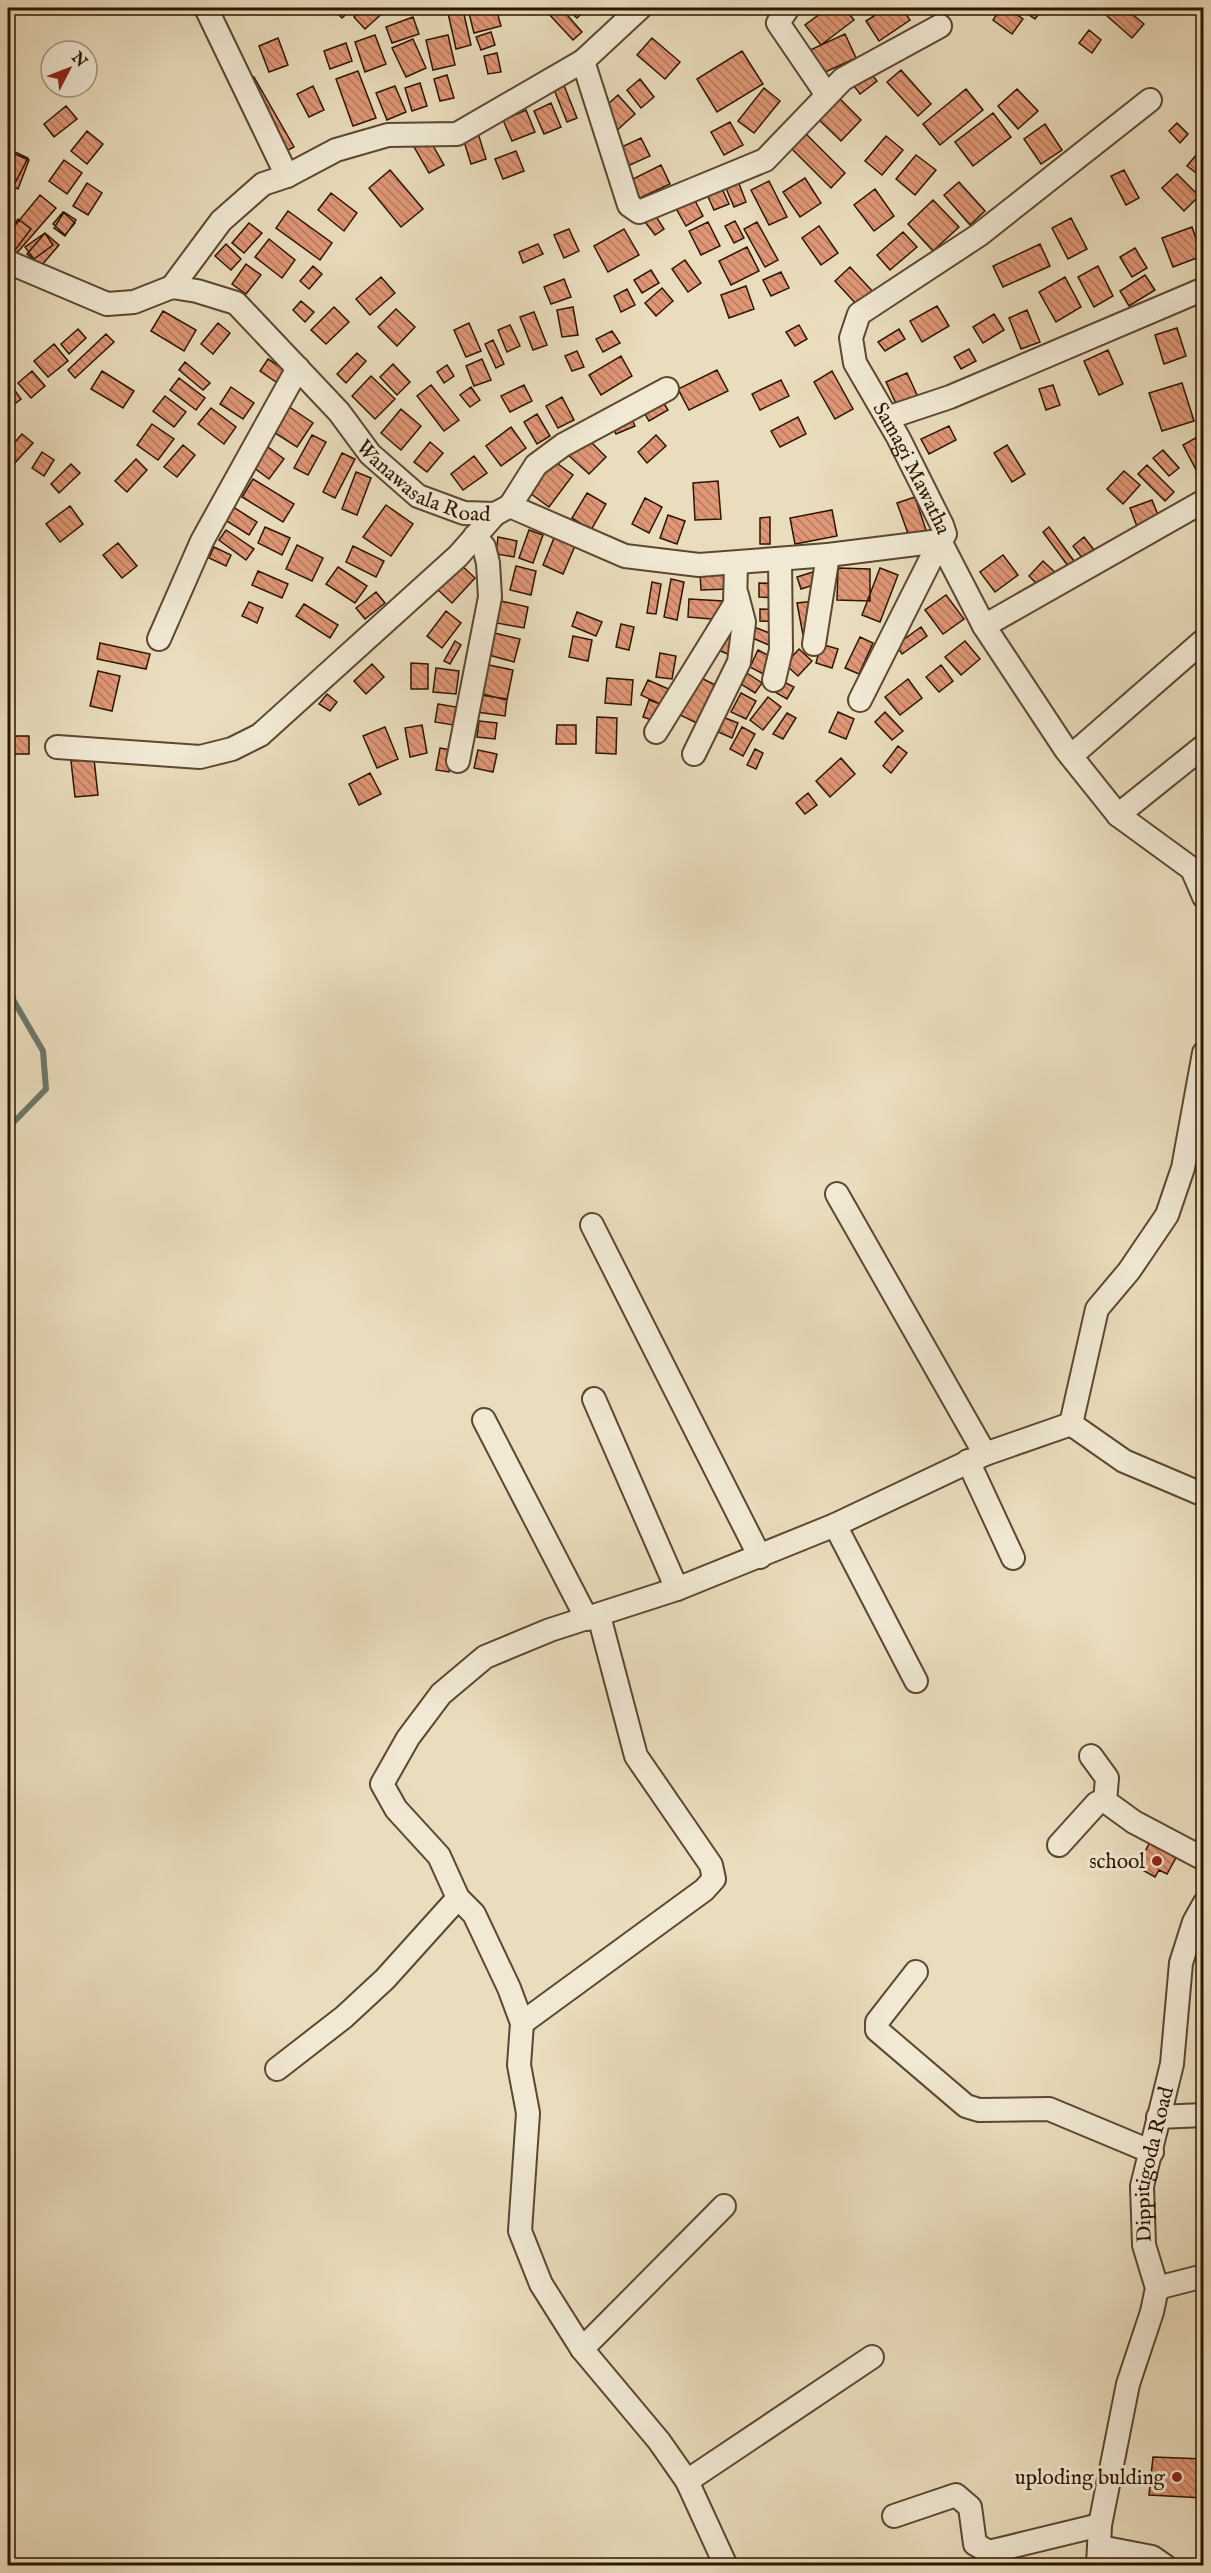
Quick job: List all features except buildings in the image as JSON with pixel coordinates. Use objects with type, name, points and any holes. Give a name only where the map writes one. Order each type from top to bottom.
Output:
[{"type":"street","points":[[206,8],[287,176]]},
{"type":"street","points":[[8,262],[108,304],[134,302],[172,287],[221,221],[263,184],[287,176],[336,150],[388,135],[457,134],[584,61],[640,8]]},
{"type":"street","points":[[788,8],[778,22],[827,95]]},
{"type":"street","points":[[584,61],[630,205],[639,212],[765,160],[843,79],[940,26]]},
{"type":"street","name":"Samagi Mawatha","points":[[1150,100],[979,235],[859,314],[851,338],[855,363],[887,418],[942,525],[945,534],[940,541],[984,626],[1071,756],[1118,815],[1198,873],[1203,897]]},
{"type":"street","name":"Wanawasala Road","points":[[172,287],[197,291],[236,303],[339,412],[370,454],[418,496],[464,513],[502,510],[625,556],[699,565],[736,564],[828,555],[940,541]]},
{"type":"street","points":[[887,418],[950,397],[1203,289]]},
{"type":"street","points":[[159,639],[202,541],[298,368]]},
{"type":"street","points":[[57,747],[200,757],[232,749],[260,735],[458,556],[502,510],[536,465],[563,445],[667,389]]},
{"type":"street","points":[[984,626],[1203,501]]},
{"type":"street","points":[[458,761],[490,597],[488,563],[484,547],[475,536]]},
{"type":"street","points":[[860,700],[940,541]]},
{"type":"street","points":[[814,644],[828,555]]},
{"type":"street","points":[[774,680],[781,650],[780,559]]},
{"type":"street","points":[[694,754],[739,662],[744,622],[737,595],[736,564]]},
{"type":"street","points":[[656,732],[735,604],[737,595]]},
{"type":"street","points":[[1071,756],[1141,697],[1203,640]]},
{"type":"street","points":[[1118,815],[1203,746]]},
{"type":"street","points":[[1071,1424],[1097,1309],[1129,1271],[1167,1215],[1183,1168],[1203,1053]]},
{"type":"street","points":[[837,1194],[976,1457],[1013,1558]]},
{"type":"street","points":[[592,1225],[760,1557]]},
{"type":"street","points":[[594,1399],[677,1590]]},
{"type":"street","points":[[484,1420],[593,1617],[636,1756],[711,1865],[714,1879],[704,1890],[522,2023]]},
{"type":"street","points":[[726,2565],[687,2481],[659,2442],[582,2349],[541,2284],[520,2231],[528,2113],[519,2065],[522,2023],[509,1988],[474,1914],[458,1898],[439,1856],[396,1809],[382,1784],[408,1738],[441,1694],[484,1657],[550,1630],[677,1590],[836,1525],[976,1457],[1071,1424]]},
{"type":"street","points":[[1071,1424],[1124,1461],[1203,1495]]},
{"type":"street","points":[[836,1525],[916,1681]]},
{"type":"street","points":[[1091,1756],[1107,1778],[1105,1801]]},
{"type":"street","points":[[1059,1845],[1097,1803],[1105,1801],[1134,1822],[1203,1859]]},
{"type":"street","points":[[277,2069],[344,2017],[385,1979],[458,1898]]},
{"type":"street","name":"Dippitigoda Road","points":[[1100,2546],[1128,2384],[1152,2312],[1157,2288],[1144,2245],[1142,2186],[1172,2064],[1181,1963],[1194,1922],[1203,1904]]},
{"type":"street","points":[[916,1972],[877,2022],[877,2030],[966,2106],[979,2110],[1049,2109],[1152,2152]]},
{"type":"street","points":[[1158,2117],[1203,2115]]},
{"type":"street","points":[[582,2349],[724,2206]]},
{"type":"street","points":[[1157,2288],[1203,2276]]},
{"type":"street","points":[[687,2481],[872,2356]]},
{"type":"street","points":[[894,2516],[956,2495],[970,2507],[975,2544],[989,2552],[1100,2546],[1152,2557],[1165,2565]]},
{"type":"waterway","points":[[8,991],[43,1051],[46,1089],[8,1128]]},
{"type":"place","name":"school","points":[[1157,1861]]},
{"type":"place","name":"uploding bulding","points":[[1177,2477]]}]
